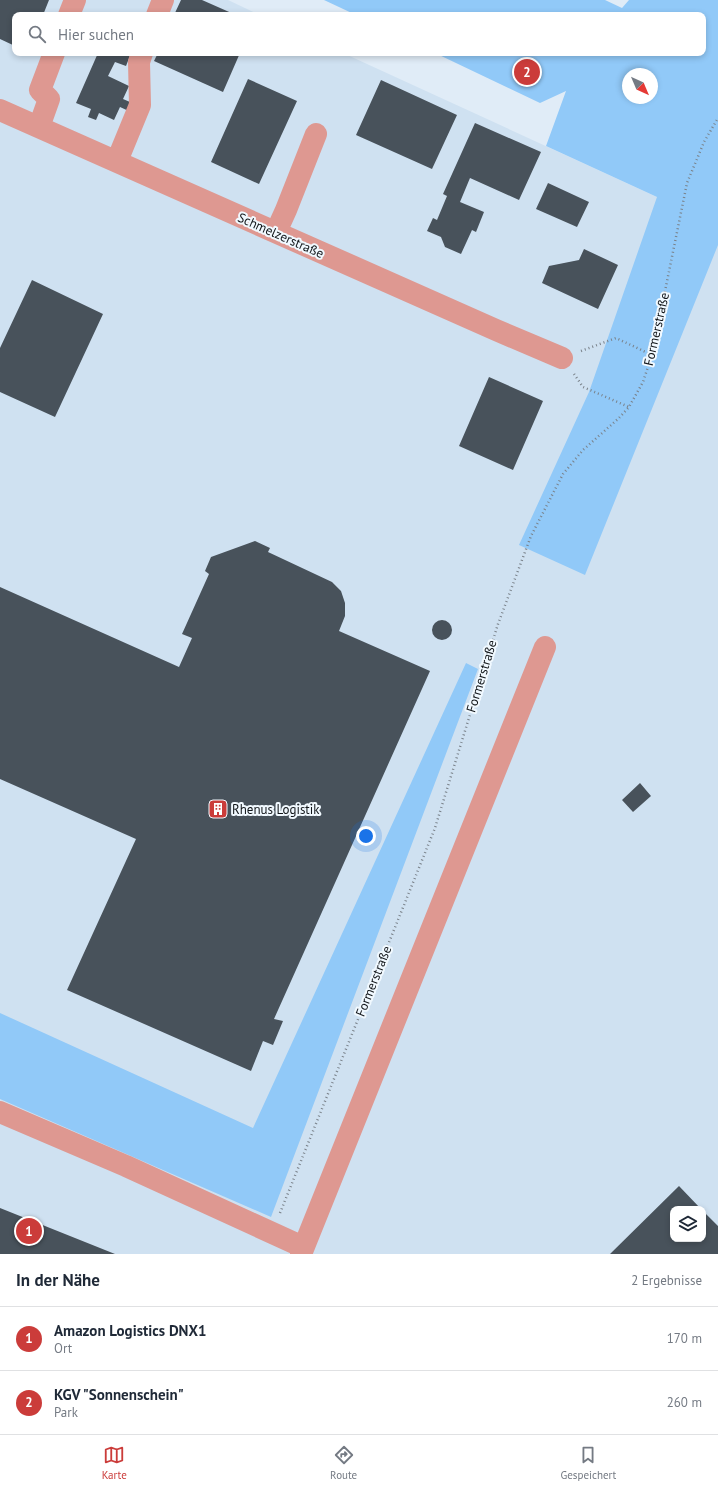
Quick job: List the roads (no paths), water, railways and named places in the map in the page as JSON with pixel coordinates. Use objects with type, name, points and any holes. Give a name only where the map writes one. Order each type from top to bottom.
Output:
[{"type":"street","points":[[70,12],[75,0]]},
{"type":"street","points":[[158,12],[163,0]]},
{"type":"street","points":[[39,127],[49,99],[40,90],[53,56]]},
{"type":"street","points":[[117,162],[140,105],[139,62],[141,56]]},
{"type":"street","name":"Schmelzerstraße","points":[[0,110],[562,358]]},
{"type":"street","points":[[276,232],[316,134]]},
{"type":"street","points":[[0,1112],[126,1166],[271,1233],[302,1251],[544,646]]},
{"type":"place","name":"KGV \"Sonnenschein\"","points":[[527,72]]},
{"type":"place","name":"Rhenus Logistik","points":[[218,809]]},
{"type":"place","name":"Amazon Logistics DNX1","points":[[29,1231]]}]
